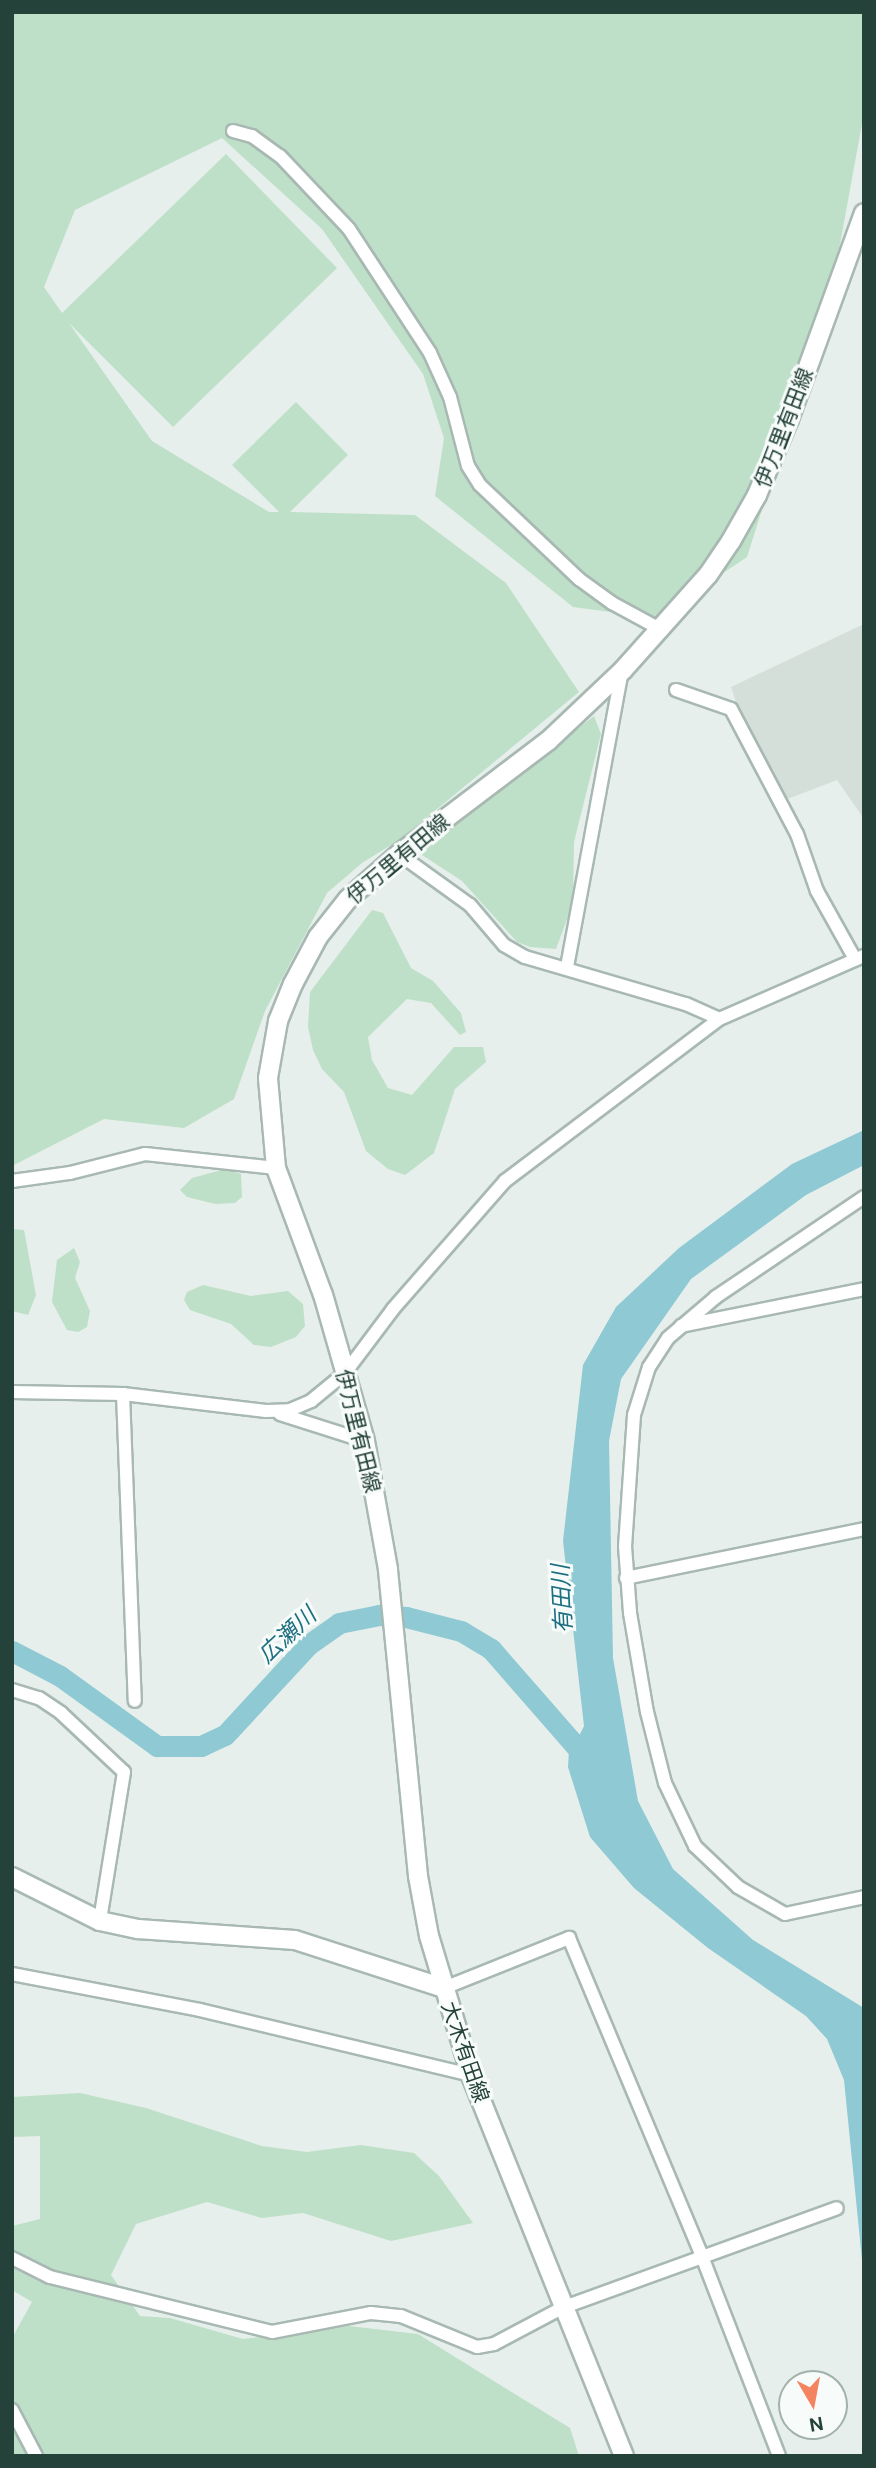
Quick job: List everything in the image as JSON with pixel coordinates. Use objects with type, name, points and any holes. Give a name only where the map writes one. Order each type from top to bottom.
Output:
[{"type":"main road","name":"伊万里有田線","points":[[444,1988],[418,1876],[388,1569],[365,1441],[323,1295],[276,1168],[268,1077],[278,1021],[318,937],[348,899],[398,854],[548,741],[623,670],[708,575],[757,495],[864,214]]},
{"type":"main road","name":"大木有田線","points":[[12,1877],[100,1921],[138,1929],[295,1940],[444,1988],[471,2075],[624,2456]]},
{"type":"street","points":[[233,131],[252,136],[280,156],[349,229],[430,353],[450,397],[468,466],[480,485],[579,579],[612,603],[660,629]]},
{"type":"street","points":[[567,967],[623,670]]},
{"type":"street","points":[[266,1411],[290,1410],[311,1401],[345,1373],[393,1309],[505,1181],[719,1019],[859,958],[841,939],[817,891],[797,834],[731,709],[676,690]]},
{"type":"street","points":[[398,854],[470,905],[504,945],[525,957],[567,967],[686,1004],[719,1019]]},
{"type":"street","points":[[12,1181],[70,1173],[145,1154],[276,1168]]},
{"type":"street","points":[[864,1197],[798,1239],[681,1326],[649,1367],[634,1415],[626,1493],[626,1578],[647,1712],[664,1783],[695,1846],[738,1887],[785,1914],[864,1897]]},
{"type":"street","points":[[681,1326],[864,1289]]},
{"type":"street","points":[[12,1392],[123,1394],[266,1411],[301,1418],[365,1441]]},
{"type":"street","points":[[123,1394],[135,1701]]},
{"type":"street","points":[[626,1578],[864,1528]]},
{"type":"street","points":[[12,1690],[39,1698],[61,1713],[124,1772],[100,1921]]},
{"type":"street","points":[[444,1988],[569,1938],[703,2259],[779,2456]]},
{"type":"street","points":[[12,1974],[200,2010],[471,2075]]},
{"type":"street","points":[[12,2258],[50,2277],[272,2332],[371,2314],[401,2316],[477,2347],[494,2344],[564,2307],[703,2259],[836,2208]]},
{"type":"street","points":[[12,2410],[36,2456]]},
{"type":"shaded area","points":[[864,624],[864,819],[837,780],[785,800],[741,717],[731,687]]},
{"type":"green space","points":[[12,12],[864,12],[864,113],[832,288],[747,557],[656,618],[573,607],[435,496],[444,438],[423,374],[322,229],[222,138],[75,210],[44,287],[62,313],[226,154],[337,268],[173,427],[69,323],[152,441],[269,512],[279,512],[232,465],[296,402],[348,455],[290,512],[415,515],[506,583],[579,692],[402,838],[362,863],[327,893],[265,1011],[234,1099],[184,1128],[104,1119],[12,1166]]},
{"type":"green space","points":[[594,716],[601,734],[574,842],[573,903],[556,949],[530,947],[517,942],[462,881],[419,853]]},
{"type":"green space","points":[[372,910],[383,913],[411,968],[433,981],[461,1013],[466,1032],[460,1035],[431,1003],[407,999],[368,1037],[372,1060],[388,1088],[412,1095],[454,1047],[483,1047],[486,1062],[455,1089],[434,1153],[405,1175],[388,1169],[366,1151],[344,1092],[322,1069],[313,1050],[308,1027],[310,992]]},
{"type":"green space","points":[[225,1169],[241,1174],[242,1197],[235,1203],[215,1204],[187,1197],[180,1190],[192,1178]]},
{"type":"green space","points":[[12,1229],[24,1230],[36,1295],[28,1315],[12,1311]]},
{"type":"green space","points":[[74,1248],[80,1262],[75,1278],[90,1311],[87,1327],[78,1332],[67,1330],[52,1302],[57,1260]]},
{"type":"green space","points":[[203,1285],[251,1296],[288,1291],[303,1304],[305,1326],[296,1337],[271,1347],[254,1345],[231,1324],[190,1310],[184,1300],[187,1292]]},
{"type":"green space","points":[[80,2093],[146,2108],[262,2146],[307,2152],[361,2145],[414,2153],[439,2176],[473,2223],[391,2241],[303,2213],[262,2218],[207,2202],[136,2224],[111,2275],[140,2316],[170,2318],[243,2339],[349,2326],[418,2334],[570,2428],[579,2456],[12,2456],[12,2338],[32,2302],[12,2290],[12,2226],[40,2219],[40,2136],[12,2137],[12,2097]]},
{"type":"water","points":[[864,1130],[864,1165],[806,1195],[691,1279],[621,1379],[609,1441],[613,1658],[638,1801],[673,1869],[753,1940],[864,2008],[864,2280],[844,2080],[827,2039],[806,2016],[708,1948],[634,1888],[590,1837],[568,1767],[570,1733],[579,1736],[584,1726],[563,1541],[583,1365],[616,1307],[679,1248],[792,1164]]},
{"type":"waterway","name":"広瀬川","points":[[12,1651],[60,1676],[157,1746],[201,1746],[225,1735],[308,1645],[339,1623],[379,1615],[406,1617],[461,1631],[491,1649],[587,1759]]},
{"type":"water label","name":"有田川","points":[[562,1599]]}]
